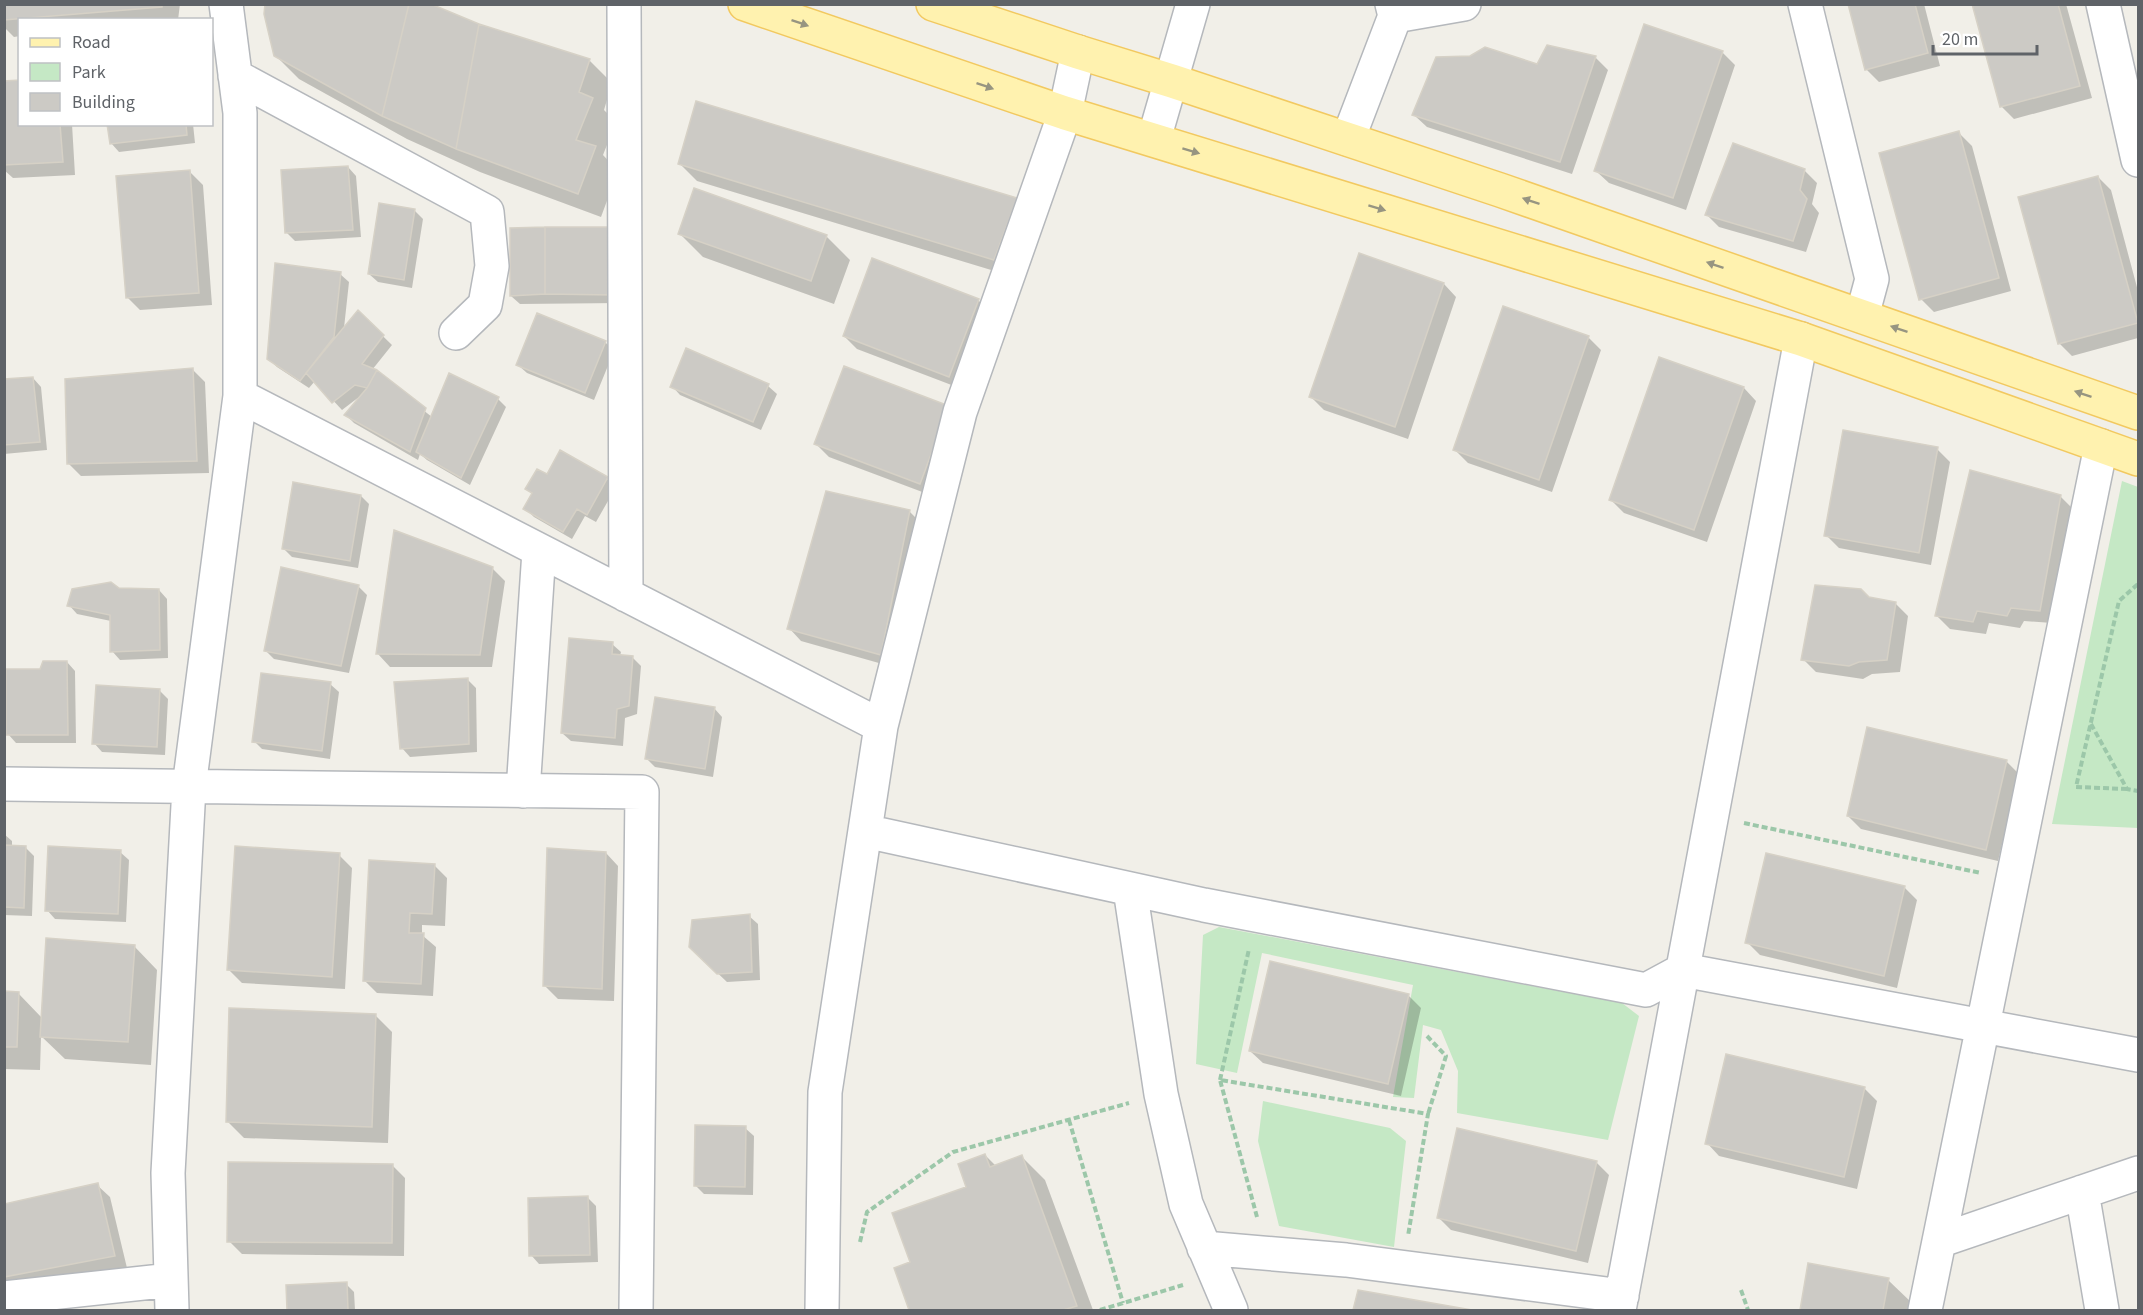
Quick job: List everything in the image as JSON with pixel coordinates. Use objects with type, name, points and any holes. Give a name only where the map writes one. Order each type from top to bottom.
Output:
[{"type":"main road","points":[[744,4],[1065,113],[1801,339],[2139,459]]},
{"type":"main road","points":[[933,4],[1500,190],[2139,413]]},
{"type":"street","points":[[4,1298],[171,1295],[168,1173],[189,787],[240,396],[240,113],[226,4]]},
{"type":"street","points":[[624,4],[626,595]]},
{"type":"street","points":[[1154,139],[1192,4]]},
{"type":"street","points":[[1348,139],[1394,10],[1464,4]]},
{"type":"street","points":[[1805,4],[1872,279],[1862,316]]},
{"type":"street","points":[[2103,4],[2139,160]]},
{"type":"street","points":[[822,1311],[825,1092],[881,726],[960,412],[1065,113],[1078,52]]},
{"type":"street","points":[[235,76],[487,212],[492,266],[485,306],[456,333]]},
{"type":"street","points":[[1210,1261],[1346,1260],[1620,1303],[1801,339]]},
{"type":"street","points":[[240,396],[881,726]]},
{"type":"street","points":[[1925,1311],[2102,446]]},
{"type":"street","points":[[523,791],[540,551]]},
{"type":"street","points":[[4,784],[642,792],[636,1311]]},
{"type":"street","points":[[865,831],[1257,915],[1646,990],[1683,970],[2139,1055]]},
{"type":"street","points":[[1130,889],[1161,1095],[1186,1204],[1231,1311]]},
{"type":"street","points":[[1939,1241],[2139,1173]]},
{"type":"street","points":[[2082,1192],[2102,1311]]},
{"type":"path","points":[[2139,584],[2119,601],[2076,787],[2139,791]]},
{"type":"path","points":[[2090,723],[2127,789]]},
{"type":"path","points":[[1711,816],[2012,879]]},
{"type":"path","points":[[1257,915],[1220,1080],[1257,1217]]},
{"type":"path","points":[[1402,1268],[1428,1114],[1446,1056],[1427,1036]]},
{"type":"path","points":[[1220,1080],[1428,1114]]},
{"type":"path","points":[[859,1245],[867,1212],[953,1152],[1161,1095]]},
{"type":"path","points":[[1069,1120],[1123,1303]]},
{"type":"path","points":[[1100,1311],[1123,1303],[1210,1261]]},
{"type":"path","points":[[1741,1290],[1748,1311]]},
{"type":"green space","points":[[2122,481],[2138,487],[2138,828],[2052,824]]},
{"type":"green space","points":[[1219,927],[1622,1003],[1639,1016],[1608,1140],[1457,1113],[1458,1071],[1441,1030],[1423,1025],[1414,1098],[1393,1097],[1413,985],[1262,953],[1237,1073],[1196,1064],[1203,935]]},
{"type":"green space","points":[[1263,1101],[1390,1128],[1406,1141],[1394,1247],[1279,1226],[1258,1141]]},
{"type":"building","points":[[4,4],[162,4],[162,7],[4,20]]},
{"type":"building","points":[[265,4],[409,4],[382,116],[274,56],[264,14]]},
{"type":"building","points":[[409,4],[431,4],[479,24],[456,149],[382,116]]},
{"type":"building","points":[[1848,4],[1915,4],[1928,53],[1865,70]]},
{"type":"building","points":[[1972,4],[2058,4],[2080,86],[2000,107]]},
{"type":"building","points":[[479,24],[590,59],[579,92],[593,98],[576,140],[596,146],[578,194],[456,149]]},
{"type":"building","points":[[1644,24],[1723,51],[1673,198],[1594,171]]},
{"type":"building","points":[[1547,45],[1596,56],[1560,162],[1412,115],[1436,57],[1470,56],[1485,47],[1537,64]]},
{"type":"building","points":[[18,80],[18,126],[60,126],[63,162],[4,165],[4,81]]},
{"type":"building","points":[[696,101],[1017,198],[994,260],[678,164]]},
{"type":"building","points":[[107,126],[186,126],[187,135],[110,144]]},
{"type":"building","points":[[1959,131],[1999,278],[1919,300],[1879,153]]},
{"type":"building","points":[[1733,143],[1805,169],[1800,190],[1807,199],[1793,241],[1705,215]]},
{"type":"building","points":[[348,166],[353,230],[285,233],[281,170]]},
{"type":"building","points":[[190,170],[199,293],[126,298],[116,176]]},
{"type":"building","points":[[2098,176],[2138,323],[2058,344],[2018,197]]},
{"type":"building","points":[[694,188],[827,235],[811,281],[678,234]]},
{"type":"building","points":[[379,203],[415,209],[404,280],[368,274]]},
{"type":"building","points":[[545,227],[613,227],[614,295],[545,294]]},
{"type":"building","points":[[545,227],[545,294],[510,296],[510,228]]},
{"type":"building","points":[[1359,253],[1444,283],[1395,427],[1309,397]]},
{"type":"building","points":[[872,258],[979,299],[949,377],[843,336]]},
{"type":"building","points":[[275,263],[341,272],[334,337],[300,381],[267,359]]},
{"type":"building","points":[[1503,306],[1589,336],[1539,480],[1453,450]]},
{"type":"building","points":[[358,310],[384,335],[362,364],[377,370],[367,388],[355,385],[332,403],[306,373]]},
{"type":"building","points":[[537,313],[606,341],[585,393],[516,365]]},
{"type":"building","points":[[686,348],[769,384],[753,422],[670,387]]},
{"type":"building","points":[[1659,357],[1744,387],[1694,530],[1609,500]]},
{"type":"building","points":[[844,366],[949,406],[920,484],[814,444]]},
{"type":"building","points":[[193,368],[197,461],[67,464],[65,379]]},
{"type":"building","points":[[377,370],[426,408],[410,452],[344,415],[367,388]]},
{"type":"building","points":[[449,373],[499,397],[461,478],[416,452]]},
{"type":"building","points":[[33,377],[40,442],[4,445],[4,379]]},
{"type":"building","points":[[1843,430],[1938,447],[1919,553],[1824,536]]},
{"type":"building","points":[[560,450],[608,477],[587,515],[577,509],[563,532],[523,509],[532,493],[525,489],[537,469],[547,474]]},
{"type":"building","points":[[1970,470],[2061,495],[2040,611],[2011,608],[2007,616],[1977,611],[1973,622],[1935,616]]},
{"type":"building","points":[[293,482],[361,495],[350,561],[282,549]]},
{"type":"building","points":[[826,491],[910,510],[881,655],[787,629]]},
{"type":"building","points":[[394,530],[493,567],[480,655],[376,654]]},
{"type":"building","points":[[281,567],[359,585],[341,666],[264,651]]},
{"type":"building","points":[[111,582],[119,588],[159,589],[160,650],[110,652],[110,615],[67,606],[72,589]]},
{"type":"building","points":[[1815,585],[1861,589],[1869,597],[1896,602],[1887,660],[1859,662],[1849,666],[1801,660]]},
{"type":"building","points":[[569,638],[613,642],[612,654],[633,656],[629,706],[617,709],[615,738],[561,733]]},
{"type":"building","points":[[43,661],[67,661],[68,735],[6,735],[6,669],[40,669]]},
{"type":"building","points":[[261,673],[331,682],[322,751],[252,742]]},
{"type":"building","points":[[468,678],[469,744],[400,749],[394,682]]},
{"type":"building","points":[[96,685],[160,689],[157,747],[92,744]]},
{"type":"building","points":[[655,697],[715,707],[705,769],[645,759]]},
{"type":"building","points":[[1867,727],[2007,760],[1986,850],[1847,816]]},
{"type":"building","points":[[4,845],[26,846],[24,908],[4,907]]},
{"type":"building","points":[[48,846],[121,850],[118,914],[45,911]]},
{"type":"building","points":[[235,846],[340,853],[332,977],[227,970]]},
{"type":"building","points":[[547,848],[606,852],[602,989],[543,986]]},
{"type":"building","points":[[1766,853],[1905,886],[1884,976],[1745,943]]},
{"type":"building","points":[[369,860],[435,864],[432,914],[410,913],[409,933],[424,933],[421,984],[363,981]]},
{"type":"building","points":[[750,914],[752,972],[717,974],[689,947],[692,920]]},
{"type":"building","points":[[46,938],[135,945],[128,1042],[40,1037]]},
{"type":"building","points":[[1270,961],[1409,994],[1388,1084],[1249,1051]]},
{"type":"building","points":[[4,991],[19,992],[17,1047],[4,1047]]},
{"type":"building","points":[[229,1008],[376,1014],[372,1127],[226,1122]]},
{"type":"building","points":[[1726,1054],[1865,1087],[1844,1177],[1705,1144]]},
{"type":"building","points":[[695,1125],[746,1126],[745,1187],[694,1186]]},
{"type":"building","points":[[1457,1128],[1597,1161],[1576,1251],[1437,1218]]},
{"type":"building","points":[[985,1154],[990,1167],[1022,1155],[1077,1306],[1063,1310],[909,1310],[894,1268],[910,1262],[892,1213],[966,1187],[958,1164]]},
{"type":"building","points":[[228,1162],[393,1164],[392,1243],[227,1242]]},
{"type":"building","points":[[98,1183],[115,1256],[4,1277],[4,1204]]},
{"type":"building","points":[[588,1196],[590,1255],[529,1256],[528,1198]]},
{"type":"building","points":[[1808,1263],[1889,1278],[1883,1310],[1800,1310]]},
{"type":"building","points":[[347,1282],[348,1310],[287,1310],[286,1285]]},
{"type":"building","points":[[1358,1290],[1472,1310],[1353,1310]]}]
